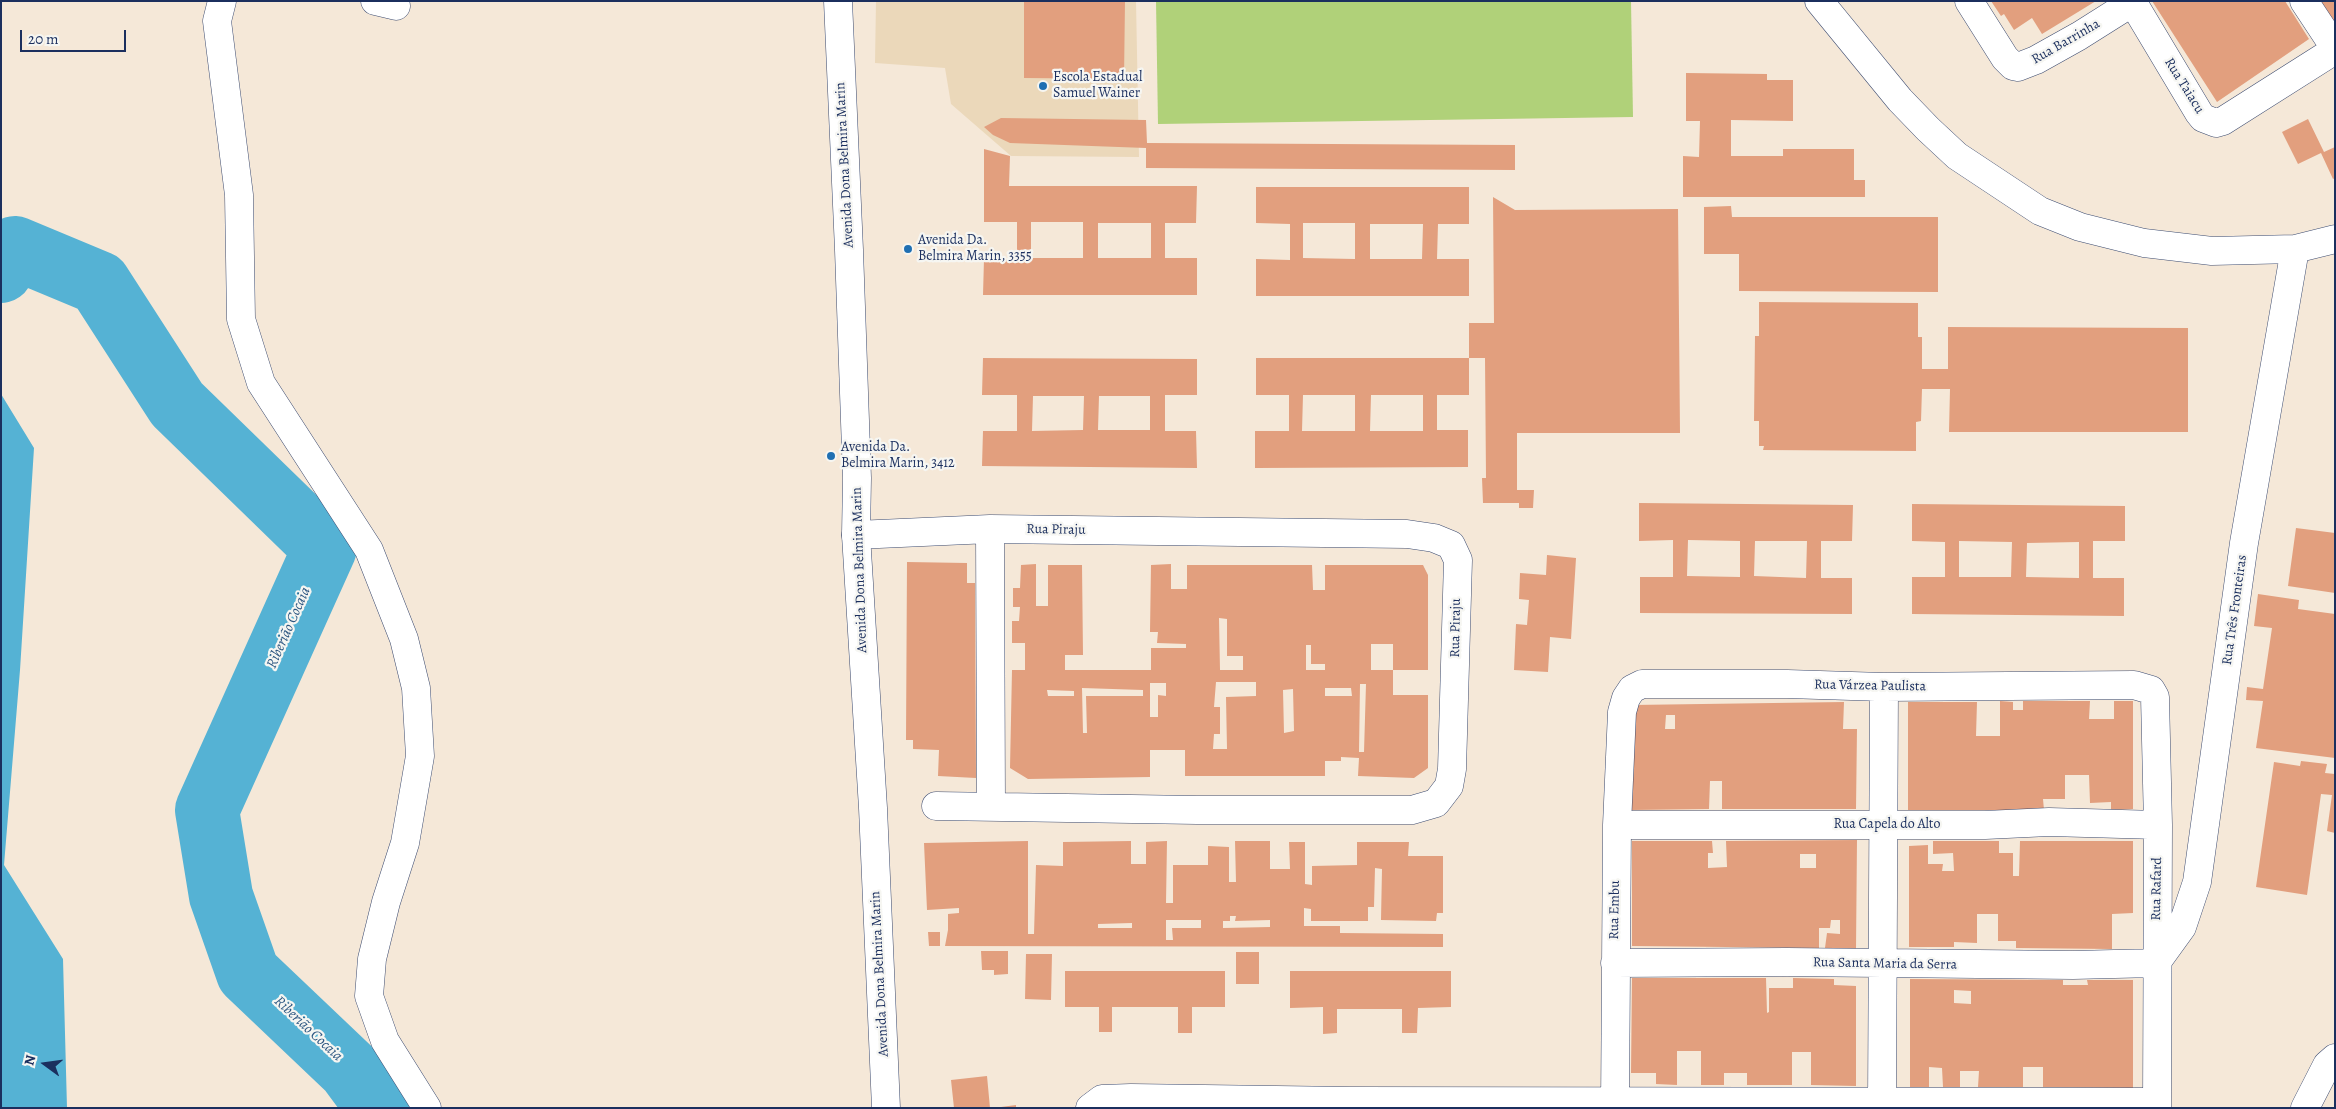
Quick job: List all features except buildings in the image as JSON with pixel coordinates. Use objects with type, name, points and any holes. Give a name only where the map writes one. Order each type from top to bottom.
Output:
[{"type":"street","points":[[222,1],[217,21],[240,195],[242,319],[261,384],[370,550],[404,639],[416,688],[420,756],[405,843],[386,902],[372,959],[369,996],[385,1041],[427,1108]]},
{"type":"street","name":"Avenida Dona Belmira Marin","points":[[838,1],[857,478],[856,535],[873,808],[886,1108]]},
{"type":"street","points":[[1819,1],[1900,100],[1928,129],[1957,156],[2040,211],[2080,227],[2144,243],[2212,251],[2295,249],[2335,239]]},
{"type":"street","name":"Rua Barrinha","points":[[1969,1],[2005,58],[2013,66],[2018,67],[2036,60],[2079,36],[2133,2]]},
{"type":"street","points":[[2304,1],[2335,49]]},
{"type":"street","name":"Rua Taiacu","points":[[2133,2],[2199,113],[2204,118],[2216,123],[2223,121],[2335,49]]},
{"type":"street","name":"Rua Três Fronteiras","points":[[2156,963],[2182,927],[2197,882],[2244,543],[2295,249]]},
{"type":"street","points":[[990,529],[991,806]]},
{"type":"street","name":"Rua Piraju","points":[[856,535],[990,529],[1407,534],[1434,538],[1450,545],[1458,560],[1452,769],[1449,786],[1436,803],[1412,810],[1197,810],[936,806]]},
{"type":"street","name":"Rua Várzea Paulista","points":[[1622,712],[1626,698],[1632,689],[1642,684],[1787,684],[1884,687],[2134,685]]},
{"type":"street","name":"Rua Rafard","points":[[2134,685],[2151,690],[2155,697],[2158,825],[2156,963],[2157,1105]]},
{"type":"street","points":[[1882,1104],[1884,687]]},
{"type":"street","name":"Rua Embu","points":[[1615,1105],[1617,825],[1622,712]]},
{"type":"street","name":"Rua Capela do Alto","points":[[1617,825],[1985,826],[2049,822],[2158,825]]},
{"type":"street","name":"Rua Santa Maria da Serra","points":[[1615,963],[1882,963],[1964,965],[2156,963]]},
{"type":"street","points":[[2305,1108],[2327,1065],[2335,1058]]},
{"type":"street","points":[[1090,1108],[1102,1099],[1122,1098],[1349,1104],[1476,1099],[1615,1105],[2157,1105]]},
{"type":"shaded area","name":"Escola Estadual Samuel Wainer","points":[[876,1],[1136,1],[1139,157],[1011,156],[951,104],[945,68],[875,63]]},
{"type":"green space","points":[[1156,1],[1631,1],[1633,117],[1158,124]]},
{"type":"water","points":[[1,394],[34,448],[20,670],[4,865],[63,959],[67,1108],[1,1108]]},
{"type":"waterway","name":"Riberião Cocaia","points":[[1,271],[15,248],[99,283],[177,404],[325,548],[207,810],[221,896],[248,973],[349,1069],[378,1108]]},
{"type":"place","name":"Escola Estadual Samuel Wainer","points":[[1043,86]]},
{"type":"place","name":"Avenida Da. Belmira Marin, 3355","points":[[908,249]]},
{"type":"place","name":"Avenida Da. Belmira Marin, 3412","points":[[831,456]]}]
